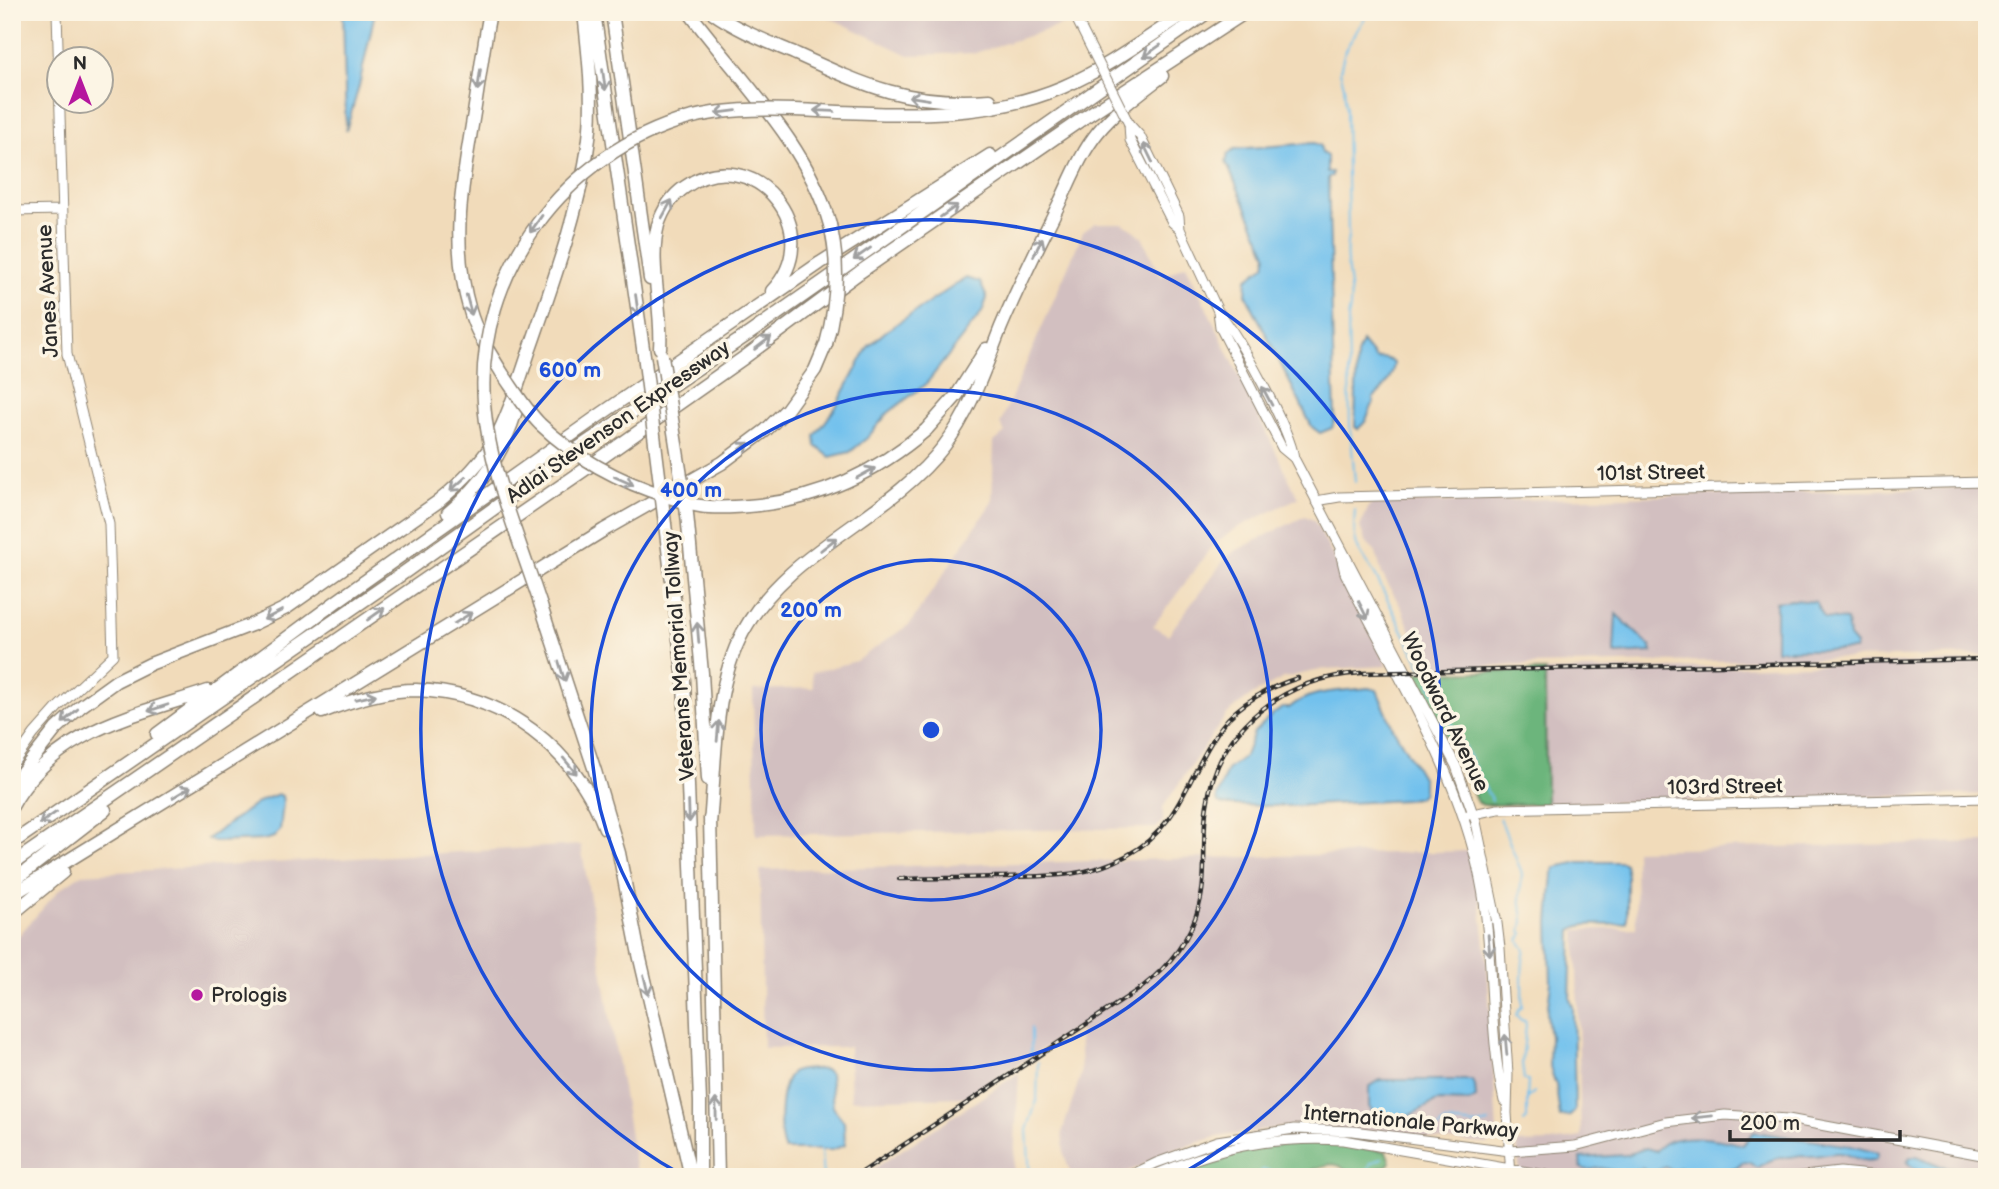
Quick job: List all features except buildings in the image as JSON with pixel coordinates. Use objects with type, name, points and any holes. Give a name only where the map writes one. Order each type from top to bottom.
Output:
[{"type":"highway","points":[[490,12],[459,204],[459,244],[464,284],[471,313],[502,373],[541,424],[586,461],[625,482],[700,506],[742,507],[815,495],[851,481],[880,465],[926,430],[957,395],[1009,309]]},
{"type":"highway","points":[[395,560],[470,495],[483,480],[498,457],[511,426],[587,156],[591,92],[584,12]]},
{"type":"highway","name":"Veterans Memorial Tollway","points":[[594,12],[645,362],[684,680],[700,1101],[700,1177]]},
{"type":"highway","name":"Veterans Memorial Tollway","points":[[612,12],[687,514],[702,673],[710,824],[718,1177]]},
{"type":"highway","points":[[12,895],[604,530],[722,463],[766,430],[787,410],[811,376],[826,344],[835,306],[836,257],[830,225],[818,190],[798,155],[689,12]]},
{"type":"highway","points":[[712,12],[741,30],[858,83],[899,95],[931,100],[976,101],[1016,96],[1104,66]]},
{"type":"highway","points":[[638,950],[608,814],[493,456],[485,423],[485,361],[494,312],[516,256],[542,215],[572,183],[598,162],[633,141],[664,127],[700,116],[745,110],[889,114],[965,111],[1022,102],[1053,91],[1104,66],[1187,12]]},
{"type":"highway","name":"Adlai Stevenson Expressway","points":[[14,842],[429,556],[580,447],[717,356],[1208,12]]},
{"type":"highway","points":[[710,824],[720,710],[733,655],[747,625],[769,595],[787,578],[917,475],[936,456],[962,419],[1009,309],[1085,152],[1097,133],[1150,85],[1247,12]]},
{"type":"highway","name":"Adlai Stevenson Expressway","points":[[12,864],[745,357],[860,272],[1085,117],[1247,12]]},
{"type":"highway","points":[[77,797],[222,686],[395,560],[701,346],[831,256],[1078,102]]},
{"type":"highway","points":[[661,352],[662,327],[656,252],[658,226],[675,195],[692,183],[715,175],[735,175],[762,185],[780,202],[791,228],[791,257],[784,276],[770,292],[701,346]]},
{"type":"highway","points":[[12,785],[56,729],[80,707],[116,681],[150,664],[251,625],[286,608],[459,484],[482,459],[496,437],[507,414],[542,316]]},
{"type":"highway","points":[[12,882],[86,824],[320,653]]},
{"type":"highway","points":[[12,806],[42,765],[79,738],[102,726],[222,686]]},
{"type":"highway","points":[[280,731],[340,705],[396,691],[416,690],[448,694],[503,711],[551,745],[574,770],[591,796],[606,830],[638,950],[691,1177]]},
{"type":"highway","points":[[12,914],[124,827]]},
{"type":"street","name":"Janes Avenue","points":[[12,765],[58,707],[112,658],[113,647],[109,524],[67,354],[57,12]]},
{"type":"street","name":"Woodward Avenue","points":[[1073,12],[1129,124],[1140,136],[1179,216],[1180,229],[1218,312],[1220,327],[1282,448],[1294,458],[1452,757],[1498,936],[1508,1074],[1507,1113],[1511,1172]]},
{"type":"street","points":[[12,211],[62,210]]},
{"type":"street","name":"101st Street","points":[[1316,501],[1339,497],[1987,482]]},
{"type":"street","name":"103rd Street","points":[[1469,815],[1498,809],[1987,798]]},
{"type":"street","name":"Internationale Parkway","points":[[1127,1177],[1156,1163],[1217,1141],[1294,1129],[1353,1131],[1510,1151],[1575,1146],[1666,1122],[1704,1116],[1735,1115],[1788,1119],[1987,1156]]},
{"type":"street","name":"Internationale Parkway","points":[[1149,1177],[1194,1158],[1240,1145],[1302,1139],[1343,1140],[1511,1172],[1557,1177]]},
{"type":"street","points":[[1794,1177],[1840,1172],[1890,1177]]},
{"type":"shaded area","points":[[818,12],[1063,12],[1068,23],[975,53],[909,55]]},
{"type":"shaded area","points":[[1095,223],[1122,223],[1134,230],[1142,237],[1161,277],[1186,265],[1298,498],[1237,528],[1215,543],[1153,626],[1168,635],[1225,559],[1235,551],[1305,516],[1317,525],[1388,666],[1325,669],[1301,674],[1284,678],[1252,695],[1228,713],[1212,735],[1163,807],[1163,821],[1156,828],[756,835],[753,690],[813,688],[812,673],[856,661],[910,624],[992,502],[994,442],[1005,433],[1000,424],[1083,232]]},
{"type":"shaded area","points":[[1987,487],[1987,655],[1437,667],[1422,658],[1401,607],[1382,574],[1376,553],[1365,540],[1360,527],[1370,504]]},
{"type":"shaded area","points":[[1987,661],[1987,794],[1546,804],[1545,671]]},
{"type":"shaded area","points":[[1987,842],[1987,1177],[1520,1177],[1517,1143],[1552,1142],[1581,1137],[1576,930],[1636,928],[1635,850]]},
{"type":"shaded area","points":[[581,845],[637,1177],[12,1177],[12,943],[59,890],[82,874]]},
{"type":"shaded area","points":[[1470,851],[1479,893],[1487,962],[1497,1133],[1493,1141],[1487,1144],[1291,1126],[1216,1137],[1174,1150],[1118,1177],[1072,1177],[1064,1154],[1062,1133],[1081,1074],[1079,1026],[965,1097],[851,1100],[849,1047],[763,1048],[760,870]]},
{"type":"shaded area","points":[[1019,1073],[1013,1177],[861,1177]]},
{"type":"green space","points":[[1545,671],[1546,804],[1483,805],[1477,802],[1416,673]]},
{"type":"green space","points":[[1323,1143],[1386,1151],[1390,1162],[1374,1170],[1377,1177],[1350,1177],[1343,1168],[1334,1164],[1312,1170],[1311,1177],[1159,1177],[1187,1165],[1195,1169],[1222,1161],[1232,1152],[1280,1145]]},
{"type":"water","points":[[343,12],[375,12],[346,131]]},
{"type":"water","points":[[1314,143],[1320,145],[1322,153],[1327,156],[1327,172],[1332,172],[1332,176],[1328,177],[1335,418],[1332,428],[1320,433],[1312,427],[1246,294],[1247,279],[1265,265],[1267,254],[1226,162],[1228,154],[1235,149]]},
{"type":"water","points":[[966,278],[980,282],[987,298],[982,312],[926,384],[888,413],[867,438],[850,452],[830,457],[816,446],[815,436],[836,407],[868,347],[886,331]]},
{"type":"water","points":[[1362,342],[1376,359],[1385,358],[1394,363],[1390,378],[1373,398],[1374,402],[1365,422],[1358,429],[1355,427],[1357,355]]},
{"type":"water","points":[[1776,602],[1816,602],[1824,618],[1847,620],[1849,637],[1856,645],[1854,650],[1776,650]]},
{"type":"water","points":[[1616,614],[1651,647],[1652,652],[1614,652]]},
{"type":"water","points":[[1368,688],[1377,690],[1393,728],[1423,779],[1423,792],[1419,797],[1291,806],[1218,803],[1217,797],[1227,770],[1245,756],[1254,732],[1273,714],[1316,694]]},
{"type":"water","points":[[278,794],[282,796],[283,803],[280,830],[274,837],[215,842],[207,839],[260,801]]},
{"type":"water","points":[[1579,862],[1625,864],[1627,922],[1584,925],[1572,930],[1570,999],[1573,1007],[1575,1111],[1570,1116],[1560,1117],[1556,1085],[1549,1064],[1549,923],[1555,867]]},
{"type":"water","points":[[826,1070],[830,1074],[833,1107],[844,1122],[845,1145],[832,1150],[785,1150],[780,1122],[784,1087],[792,1073]]},
{"type":"water","points":[[1380,1080],[1471,1080],[1475,1085],[1476,1098],[1469,1102],[1437,1101],[1407,1117],[1374,1113],[1369,1107],[1369,1087]]},
{"type":"water","points":[[1754,1132],[1851,1146],[1878,1153],[1877,1159],[1862,1160],[1836,1153],[1790,1157],[1770,1161],[1757,1168],[1751,1163],[1743,1162],[1731,1170],[1709,1171],[1691,1176],[1679,1168],[1672,1171],[1666,1167],[1648,1174],[1642,1168],[1624,1173],[1601,1168],[1581,1168],[1580,1158],[1626,1155],[1646,1148],[1656,1151],[1663,1144],[1684,1138],[1709,1138],[1743,1145]]},
{"type":"water","points":[[1917,1156],[1941,1166],[1987,1173],[1987,1177],[1921,1171],[1907,1162]]},
{"type":"waterway","points":[[1355,482],[1350,426],[1348,318],[1351,297],[1347,257],[1346,108],[1340,71],[1345,50],[1368,13]]},
{"type":"waterway","points":[[1355,510],[1358,548],[1375,575],[1422,667]]},
{"type":"waterway","points":[[1429,681],[1492,801]]},
{"type":"waterway","points":[[1500,818],[1522,874],[1520,896],[1523,933],[1519,941],[1525,949],[1522,1007],[1516,1015],[1522,1021],[1525,1020],[1526,1025],[1522,1063],[1524,1080],[1528,1081],[1527,1099]]},
{"type":"waterway","points":[[1031,1028],[1031,1053]]},
{"type":"waterway","points":[[1030,1177],[1027,1130],[1037,1100],[1038,1062]]},
{"type":"waterway","points":[[1524,1122],[1527,1119],[1527,1099],[1534,1092]]},
{"type":"waterway","points":[[1434,1132],[1446,1122],[1478,1125],[1489,1123]]},
{"type":"waterway","points":[[821,1150],[823,1177]]},
{"type":"waterway","points":[[1361,1177],[1366,1174],[1371,1163],[1382,1158]]},
{"type":"waterway","points":[[1255,1177],[1263,1170],[1281,1170],[1294,1177]]},
{"type":"railway","points":[[855,1177],[1141,988],[1169,962],[1190,930],[1199,906],[1207,805],[1214,777],[1225,752],[1241,730],[1260,711],[1282,696],[1306,685],[1361,673],[1987,659]]},
{"type":"railway","points":[[899,879],[1062,875],[1095,869],[1126,856],[1145,843],[1172,814],[1210,744],[1229,718],[1257,696],[1298,678]]},
{"type":"place","name":"Prologis","points":[[197,995]]}]
